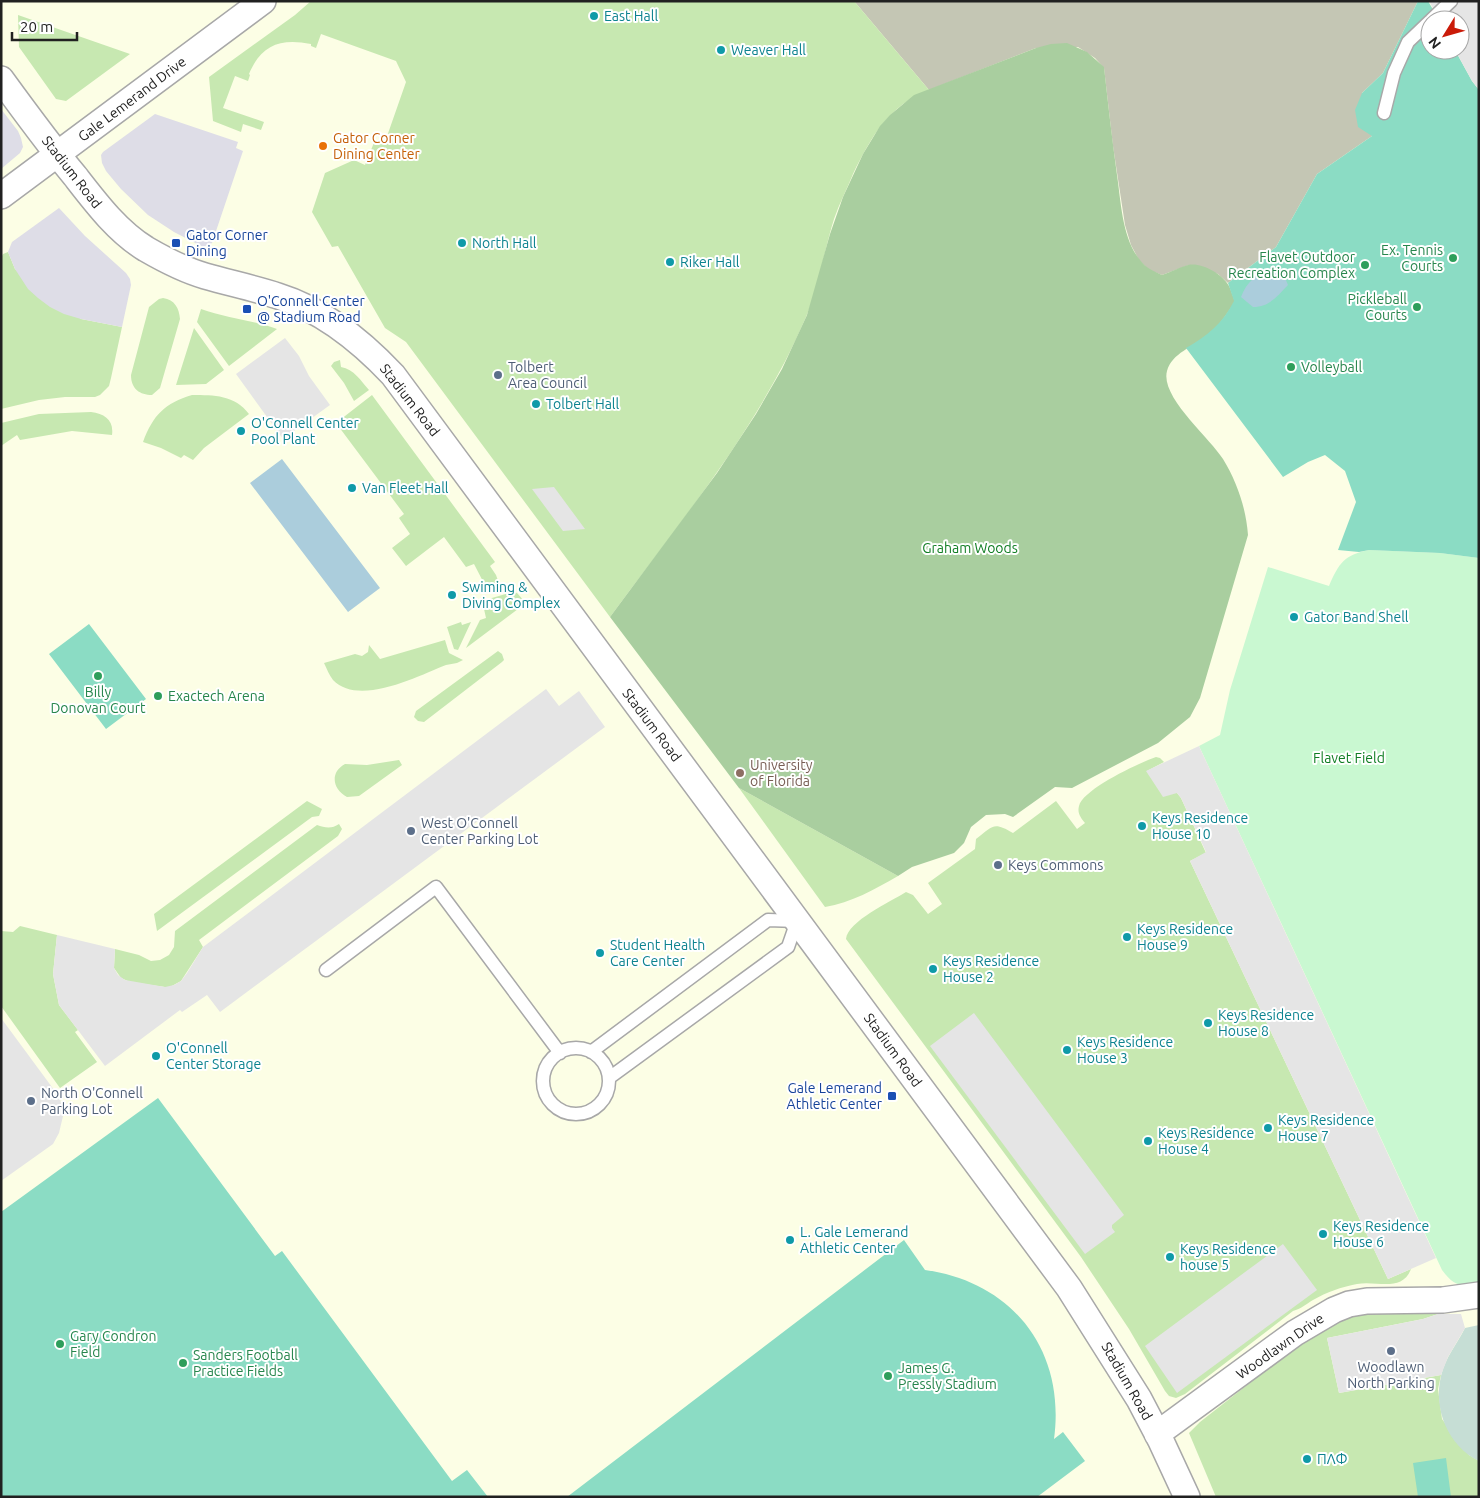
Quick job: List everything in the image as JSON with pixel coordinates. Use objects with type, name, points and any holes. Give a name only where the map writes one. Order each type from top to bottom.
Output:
[{"type":"street","name":"Gale Lemerand Drive","points":[[1,196],[263,1]]},
{"type":"street","name":"Stadium Road","points":[[1,79],[57,155],[118,228],[146,249],[189,270],[293,301],[333,323],[360,343],[392,375],[1069,1288],[1111,1352],[1158,1434],[1187,1497]]},
{"type":"street","name":"Woodlawn Drive","points":[[1158,1434],[1300,1329],[1334,1310],[1349,1304],[1367,1301],[1443,1300],[1479,1295]]},
{"type":"lane","points":[[1441,10],[1451,1]]},
{"type":"lane","points":[[1384,113],[1394,73],[1408,42],[1420,30]]},
{"type":"lane","points":[[326,970],[436,888],[560,1053]]},
{"type":"lane","points":[[591,1052],[768,920],[797,921],[788,947],[609,1078]]},
{"type":"lane","points":[[581,1048],[591,1052],[600,1058],[606,1067],[609,1078],[604,1099],[597,1107],[582,1113],[566,1113],[556,1108],[544,1090],[543,1079],[551,1059],[570,1049],[581,1048]]},
{"type":"shaded area","name":"University of Florida","points":[[1,1],[1479,1],[1479,1497],[1,1497]]},
{"type":"shaded area","points":[[854,1],[1418,1],[1383,73],[1362,93],[1372,136],[1317,174],[1276,247],[1228,283],[1218,274],[1189,265],[1162,275],[1149,270],[1139,260],[1131,245],[1125,225],[1104,68],[1095,58],[1078,47],[1036,48],[929,90]]},
{"type":"shaded area","points":[[1429,1],[1479,1],[1479,90],[1460,60],[1470,60],[1470,10],[1434,10]]},
{"type":"shaded area","points":[[1,109],[18,131],[23,147],[20,153],[1,169]]},
{"type":"shaded area","points":[[155,114],[238,142],[236,148],[243,151],[212,243],[203,247],[174,232],[148,215],[121,189],[102,163],[101,155],[103,152]]},
{"type":"shaded area","points":[[59,208],[130,279],[131,285],[122,327],[81,319],[50,307],[28,289],[15,269],[8,252],[12,242]]},
{"type":"shaded area","points":[[285,338],[299,356],[309,376],[330,405],[283,439],[236,374]]},
{"type":"shaded area","points":[[554,487],[585,529],[563,531],[532,489]]},
{"type":"shaded area","name":"West O'Connell Center Parking Lot","points":[[546,689],[559,706],[579,691],[605,727],[220,1012],[207,995],[182,1012],[180,1010],[105,1066],[59,1005],[53,974],[57,935],[115,949],[114,968],[118,975],[125,980],[165,987],[174,985],[181,981],[203,947]]},
{"type":"shaded area","points":[[1199,746],[1436,1258],[1388,1279],[1190,861],[1206,852],[1181,798],[1177,793],[1163,797],[1146,771]]},
{"type":"shaded area","points":[[974,1013],[1124,1215],[1112,1225],[1115,1232],[1085,1254],[930,1046]]},
{"type":"shaded area","name":"North O'Connell Parking Lot","points":[[1,1018],[60,1098],[63,1116],[59,1133],[53,1144],[1,1181]]},
{"type":"shaded area","points":[[1283,1244],[1317,1290],[1177,1393],[1145,1346]]},
{"type":"shaded area","name":"Woodlawn North Parking","points":[[1438,1314],[1461,1314],[1465,1328],[1448,1357],[1441,1375],[1339,1393],[1327,1338],[1423,1319]]},
{"type":"shaded area","points":[[1479,1325],[1479,1461],[1459,1446],[1451,1436],[1441,1413],[1439,1389],[1445,1363],[1465,1328]]},
{"type":"green space","points":[[311,1],[854,1],[929,90],[915,96],[892,113],[874,135],[853,174],[836,213],[811,305],[787,358],[766,397],[691,509],[610,617],[406,342],[385,328],[338,246],[332,247],[312,212],[325,173],[354,160],[365,165],[375,140],[385,142],[406,82],[396,61],[321,34],[316,48],[311,46],[311,44],[300,42],[281,43],[266,50],[259,56],[249,74],[248,81],[235,76],[223,108],[264,122],[261,130],[243,124],[241,132],[213,121],[209,77],[295,15]]},
{"type":"green space","name":"Flavet Outdoor Recreation Complex","points":[[1418,1],[1428,1],[1433,10],[1420,10],[1420,60],[1460,60],[1479,90],[1479,558],[1440,553],[1338,550],[1356,502],[1345,471],[1325,455],[1308,462],[1283,477],[1186,348],[1208,334],[1225,316],[1234,301],[1228,283],[1276,247],[1317,174],[1372,136],[1358,127],[1355,110],[1362,93],[1383,73]]},
{"type":"green space","points":[[18,15],[130,54],[66,101],[56,99],[19,47]]},
{"type":"green space","name":"Graham Woods","points":[[1067,43],[1087,52],[1104,67],[1121,208],[1129,241],[1140,260],[1153,271],[1162,275],[1188,265],[1199,265],[1210,269],[1220,276],[1230,287],[1235,301],[1225,316],[1201,340],[1173,359],[1167,371],[1167,381],[1178,405],[1217,450],[1228,468],[1237,486],[1243,505],[1248,535],[1200,698],[1190,717],[1158,743],[1072,788],[1055,787],[1013,817],[1005,814],[986,815],[971,827],[964,843],[954,853],[912,867],[898,876],[739,788],[610,617],[717,473],[756,414],[782,369],[807,315],[830,234],[843,197],[863,154],[880,126],[914,95],[1036,48],[1051,44]]},
{"type":"green space","points":[[8,252],[15,269],[81,319],[122,327],[109,386],[100,395],[95,397],[65,397],[39,400],[1,409],[1,258],[3,254]]},
{"type":"green space","points":[[163,298],[176,305],[180,319],[160,388],[152,395],[148,395],[134,387],[131,375],[149,307]]},
{"type":"green space","points":[[201,309],[277,329],[229,366],[197,322]]},
{"type":"green space","points":[[194,328],[224,370],[206,384],[176,385]]},
{"type":"green space","points":[[340,360],[341,367],[353,373],[369,390],[354,401],[344,383],[331,366],[334,362]]},
{"type":"green space","points":[[192,395],[223,397],[237,403],[249,414],[204,448],[193,460],[184,455],[181,458],[143,442],[151,424],[161,411],[174,402]]},
{"type":"green space","points":[[372,395],[495,562],[490,566],[496,575],[501,589],[489,593],[474,564],[466,567],[444,537],[406,566],[392,548],[410,534],[399,518],[404,514],[336,423]]},
{"type":"green space","points":[[91,412],[100,414],[108,419],[112,425],[112,435],[72,431],[20,440],[17,435],[1,446],[1,423],[39,414]]},
{"type":"green space","name":"Flavet Field","points":[[1369,550],[1440,553],[1479,558],[1479,1284],[1458,1284],[1450,1279],[1442,1270],[1199,746],[1220,735],[1230,690],[1268,567],[1329,586],[1343,561],[1354,554]]},
{"type":"green space","points":[[513,592],[517,593],[526,603],[466,648],[480,620],[486,618],[484,609],[488,608],[485,600]]},
{"type":"green space","points":[[461,622],[462,625],[471,622],[458,650],[454,649],[447,627]]},
{"type":"green space","name":"Billy Donovan Court","points":[[89,624],[146,699],[106,729],[49,654]]},
{"type":"green space","points":[[445,640],[449,653],[463,660],[389,687],[358,691],[344,688],[333,680],[324,663],[355,654],[362,656],[368,652],[369,645],[380,659]]},
{"type":"green space","points":[[498,651],[502,654],[504,660],[502,662],[424,722],[418,721],[414,717],[416,711]]},
{"type":"green space","points":[[1156,757],[1164,762],[1147,771],[1181,798],[1206,853],[1190,861],[1388,1279],[1411,1269],[1407,1276],[1395,1283],[1357,1284],[1334,1290],[1313,1300],[1293,1311],[1185,1394],[1176,1398],[1169,1396],[1165,1391],[1129,1329],[1081,1257],[846,939],[848,932],[854,925],[906,892],[913,895],[928,914],[942,904],[928,883],[975,849],[976,839],[990,828],[997,826],[1013,833],[1056,801],[1077,829],[1085,823],[1079,813],[1079,806],[1090,792],[1125,771]]},
{"type":"green space","points":[[399,760],[402,765],[359,796],[347,797],[338,790],[335,776],[340,767],[345,764],[367,765]]},
{"type":"green space","points":[[739,788],[898,876],[853,899],[825,907]]},
{"type":"green space","points":[[307,801],[322,809],[319,816],[312,817],[157,931],[154,914]]},
{"type":"green space","points":[[339,824],[342,829],[338,836],[199,940],[203,947],[181,981],[170,987],[130,982],[121,978],[114,968],[115,949],[139,955],[151,961],[160,960],[169,955],[174,947],[175,931],[317,825],[328,828]]},
{"type":"green space","points":[[20,926],[57,935],[53,974],[59,1005],[78,1030],[75,1032],[97,1062],[60,1088],[1,1006],[1,931],[13,932]]},
{"type":"green space","name":"Sanders Football Practice Fields","points":[[158,1098],[275,1256],[282,1251],[452,1481],[467,1470],[488,1497],[1,1497],[1,1212]]},
{"type":"green space","name":"James G. Pressly Stadium","points":[[904,1240],[925,1270],[956,1277],[984,1289],[1008,1306],[1027,1326],[1042,1350],[1051,1377],[1056,1407],[1054,1439],[1063,1432],[1085,1461],[1037,1497],[567,1497]]},
{"type":"green space","points":[[1423,1311],[1438,1314],[1423,1319],[1327,1338],[1339,1393],[1441,1375],[1438,1389],[1442,1419],[1469,1455],[1479,1461],[1479,1497],[1216,1497],[1189,1433],[1200,1422],[1321,1327],[1350,1316],[1365,1313]]},
{"type":"green space","points":[[1446,1458],[1451,1497],[1418,1497],[1413,1463]]},
{"type":"water","points":[[1272,268],[1282,271],[1288,285],[1269,303],[1253,307],[1241,297],[1243,291],[1253,279]]},
{"type":"water","points":[[282,459],[380,588],[348,612],[250,483]]},
{"type":"place","name":"East Hall","points":[[594,16]]},
{"type":"place","name":"Weaver Hall","points":[[721,50]]},
{"type":"place","name":"Gator Corner Dining Center","points":[[323,146]]},
{"type":"place","name":"Gator Corner Dining","points":[[176,243]]},
{"type":"place","name":"North Hall","points":[[462,243]]},
{"type":"place","name":"Ex. Tennis Courts","points":[[1453,258]]},
{"type":"place","name":"Riker Hall","points":[[670,262]]},
{"type":"place","name":"Flavet Outdoor Recreation Complex","points":[[1365,265]]},
{"type":"place","name":"Pickleball Courts","points":[[1417,307]]},
{"type":"place","name":"O'Connell Center @ Stadium Road","points":[[247,309]]},
{"type":"place","name":"Volleyball","points":[[1291,367]]},
{"type":"place","name":"Tolbert Area Council","points":[[498,375]]},
{"type":"place","name":"Tolbert Hall","points":[[536,404]]},
{"type":"place","name":"O'Connell Center Pool Plant","points":[[241,431]]},
{"type":"place","name":"Van Fleet Hall","points":[[352,488]]},
{"type":"place","name":"Swiming & Diving Complex","points":[[452,595]]},
{"type":"place","name":"Gator Band Shell","points":[[1294,617]]},
{"type":"place","name":"Billy Donovan Court","points":[[98,676]]},
{"type":"place","name":"Exactech Arena","points":[[158,696]]},
{"type":"place","name":"University of Florida","points":[[740,773]]},
{"type":"place","name":"Keys Residence House 10","points":[[1142,826]]},
{"type":"place","name":"West O'Connell Center Parking Lot","points":[[411,831]]},
{"type":"place","name":"Keys Commons","points":[[998,865]]},
{"type":"place","name":"Keys Residence House 9","points":[[1127,937]]},
{"type":"place","name":"Student Health Care Center","points":[[600,953]]},
{"type":"place","name":"Keys Residence House 2","points":[[933,969]]},
{"type":"place","name":"Keys Residence House 8","points":[[1208,1023]]},
{"type":"place","name":"Keys Residence House 3","points":[[1067,1050]]},
{"type":"place","name":"O'Connell Center Storage","points":[[156,1056]]},
{"type":"place","name":"Gale Lemerand Athletic Center","points":[[892,1096]]},
{"type":"place","name":"North O'Connell Parking Lot","points":[[31,1101]]},
{"type":"place","name":"Keys Residence House 7","points":[[1268,1128]]},
{"type":"place","name":"Keys Residence House 4","points":[[1148,1141]]},
{"type":"place","name":"Keys Residence House 6","points":[[1323,1234]]},
{"type":"place","name":"L. Gale Lemerand Athletic Center","points":[[790,1240]]},
{"type":"place","name":"Keys Residence house 5","points":[[1170,1257]]},
{"type":"place","name":"Gary Condron Field","points":[[60,1344]]},
{"type":"place","name":"Woodlawn North Parking","points":[[1391,1351]]},
{"type":"place","name":"Sanders Football Practice Fields","points":[[183,1363]]},
{"type":"place","name":"James G. Pressly Stadium","points":[[888,1376]]},
{"type":"place","name":"ΠΛΦ","points":[[1307,1459]]}]
